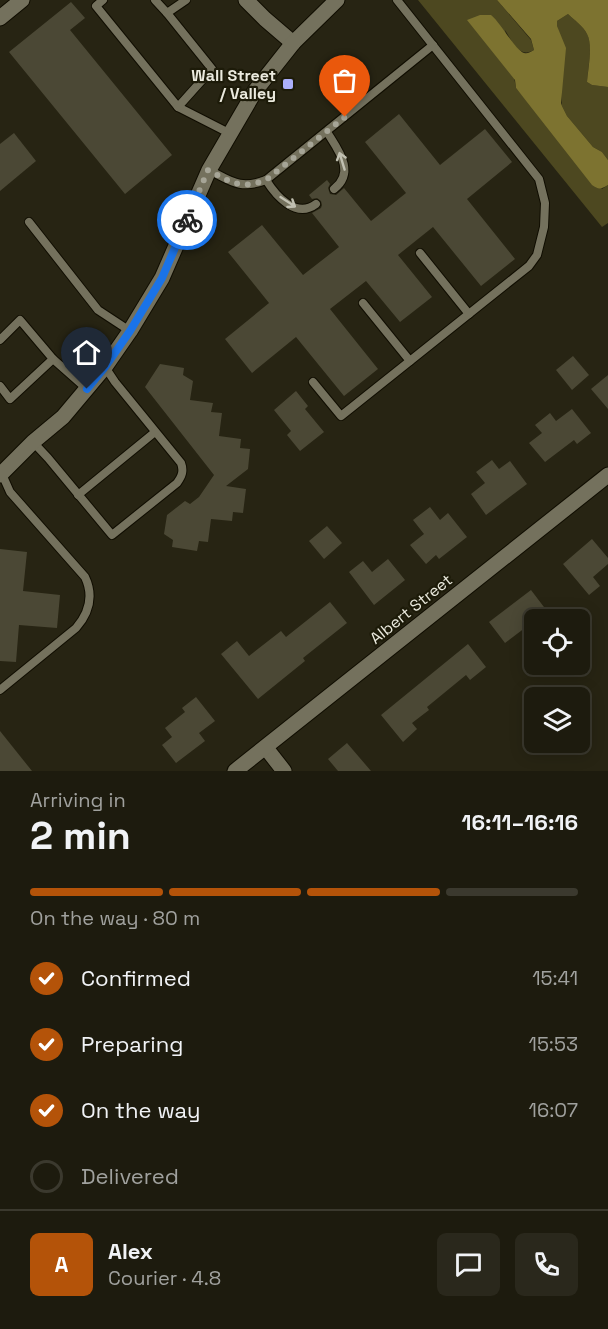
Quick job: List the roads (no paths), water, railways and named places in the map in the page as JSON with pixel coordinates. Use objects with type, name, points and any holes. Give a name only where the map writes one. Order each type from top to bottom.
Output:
[{"type":"street","points":[[246,0],[293,43]]},
{"type":"street","points":[[1,474],[33,442],[63,417],[105,367],[162,278],[208,170],[255,91],[293,43],[337,0]]},
{"type":"street","name":"Albert Street","points":[[235,771],[608,475]]},
{"type":"street","points":[[266,748],[284,771]]},
{"type":"lane","points":[[103,0],[96,6],[178,107],[229,133]]},
{"type":"lane","points":[[155,0],[212,69],[178,107]]},
{"type":"lane","points":[[167,14],[186,0]]},
{"type":"lane","points":[[313,382],[341,416],[530,266],[537,255],[544,227],[545,203],[539,179],[397,0]]},
{"type":"lane","points":[[208,170],[237,184],[253,185],[266,180],[433,45]]},
{"type":"lane","points":[[327,132],[345,165],[345,176],[334,189]]},
{"type":"lane","points":[[266,180],[272,191],[284,202],[298,209],[309,209],[316,204]]},
{"type":"lane","points":[[29,222],[98,310],[130,331]]},
{"type":"lane","points":[[420,253],[469,314]]},
{"type":"lane","points":[[363,303],[410,361]]},
{"type":"lane","points":[[0,340],[20,320],[53,359],[87,389]]},
{"type":"lane","points":[[0,387],[10,399],[53,359]]},
{"type":"lane","points":[[33,442],[112,535],[177,483],[181,478],[183,468],[181,463],[105,367]]},
{"type":"lane","points":[[78,495],[155,432]]},
{"type":"lane","points":[[0,690],[76,628],[86,614],[90,596],[85,577],[10,492],[1,474]]},
{"type":"place","name":"Wall Street / Valley","points":[[288,84]]}]
